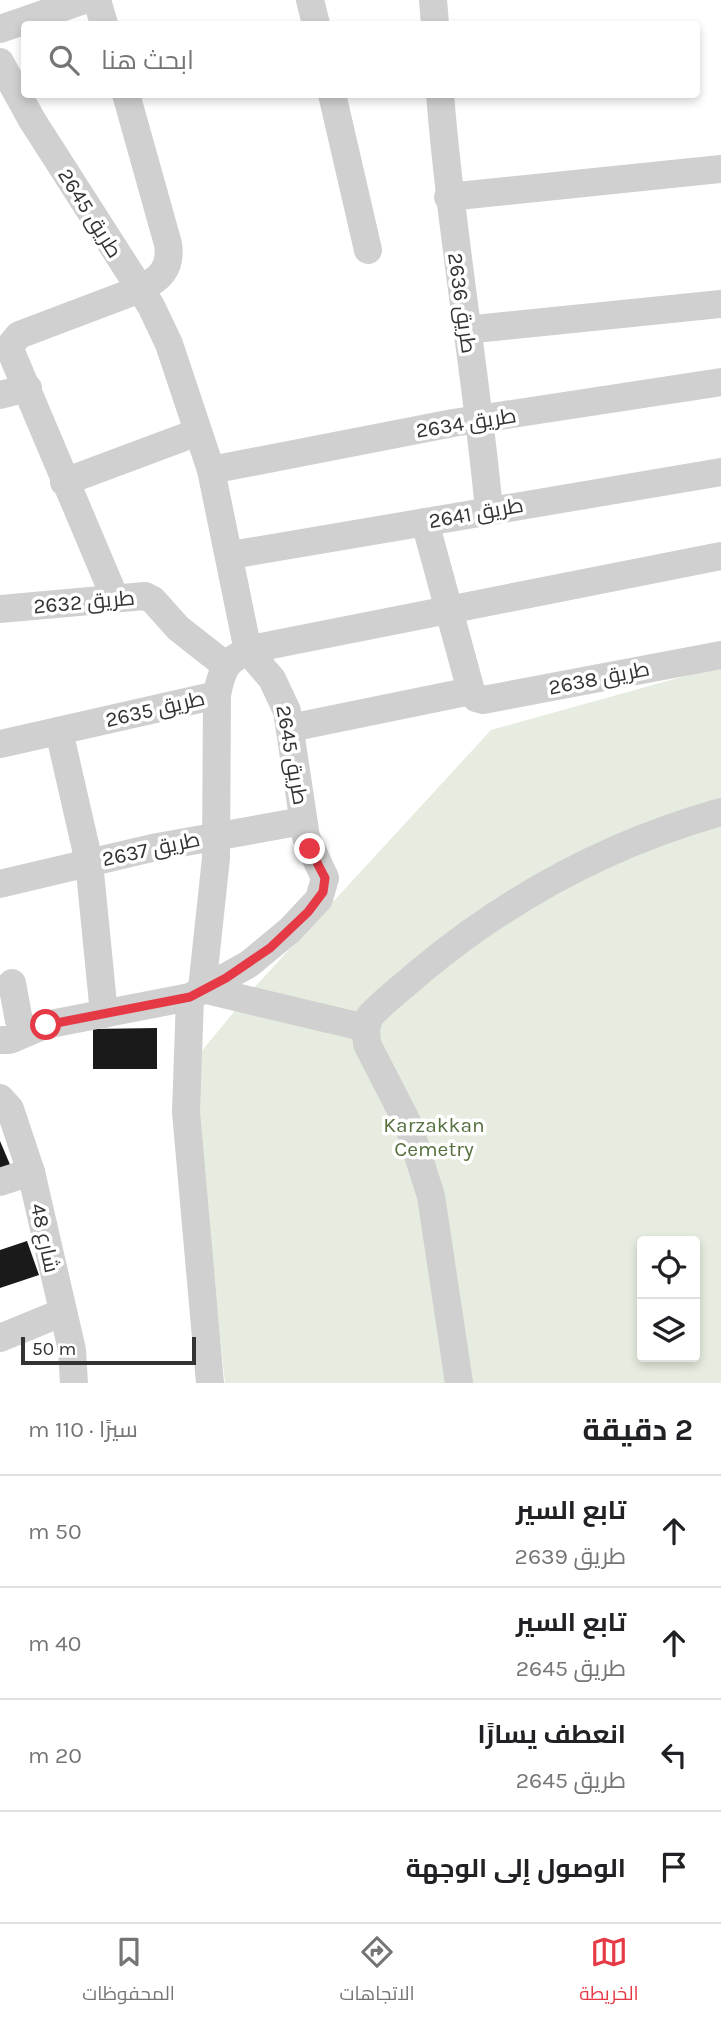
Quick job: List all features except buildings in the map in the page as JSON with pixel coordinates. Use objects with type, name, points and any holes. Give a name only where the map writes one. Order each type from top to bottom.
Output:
[{"type":"street","points":[[23,21],[84,0]]},
{"type":"street","points":[[97,0],[103,21]]},
{"type":"street","points":[[310,0],[315,21]]},
{"type":"street","points":[[433,0],[435,21]]},
{"type":"street","points":[[0,29],[21,22]]},
{"type":"street","name":"طريق 2645","points":[[0,62],[32,120],[138,290],[151,306],[169,344],[211,470],[231,555],[237,658],[281,694],[290,728],[303,821],[310,849],[325,878],[319,899],[290,930],[259,956],[226,978],[196,993]]},
{"type":"street","points":[[115,598],[64,482],[28,388],[10,353],[14,337],[138,290],[162,275],[169,252],[127,98]]},
{"type":"street","points":[[333,98],[368,250]]},
{"type":"street","name":"طريق 2636","points":[[440,98],[448,197],[481,420],[489,510]]},
{"type":"street","points":[[448,197],[721,169]]},
{"type":"street","points":[[466,330],[721,304]]},
{"type":"street","name":"طريق 2634","points":[[211,470],[481,420],[721,382]]},
{"type":"street","points":[[0,395],[28,388]]},
{"type":"street","points":[[64,482],[198,432]]},
{"type":"street","name":"طريق 2641","points":[[231,555],[721,472]]},
{"type":"street","points":[[425,522],[474,695]]},
{"type":"street","points":[[237,658],[449,610],[721,556]]},
{"type":"street","name":"طريق 2632","points":[[0,609],[145,596],[153,600],[178,628],[237,658]]},
{"type":"street","name":"طريق 2638","points":[[290,728],[474,695],[483,700],[721,655]]},
{"type":"street","name":"طريق 2635","points":[[0,744],[217,695],[237,658]]},
{"type":"street","points":[[210,1383],[186,1112],[196,993],[216,835],[217,695]]},
{"type":"street","points":[[59,731],[89,862],[104,1014]]},
{"type":"street","points":[[459,1383],[428,1184],[408,1124],[367,1044],[366,1028],[379,1006],[468,932],[566,872],[672,826],[721,812]]},
{"type":"street","name":"طريق 2637","points":[[0,884],[216,835],[303,821]]},
{"type":"street","points":[[10,1043],[19,1021],[12,983]]},
{"type":"street","points":[[10,1043],[104,1014],[196,993],[366,1028]]},
{"type":"street","name":"شارع 48","points":[[0,1098],[10,1109],[31,1172],[61,1313],[72,1350],[74,1383]]},
{"type":"street","points":[[0,1182],[31,1172]]},
{"type":"street","points":[[0,1338],[61,1313]]},
{"type":"street","points":[[72,1350],[85,1383]]},
{"type":"green space","name":"Karzakkan Cemetry","points":[[721,666],[721,1383],[225,1383],[191,1064],[252,990],[491,730]]},
{"type":"route","points":[[46,1025],[190,997],[249,964],[290,930],[323,892],[325,878],[310,849]]}]
